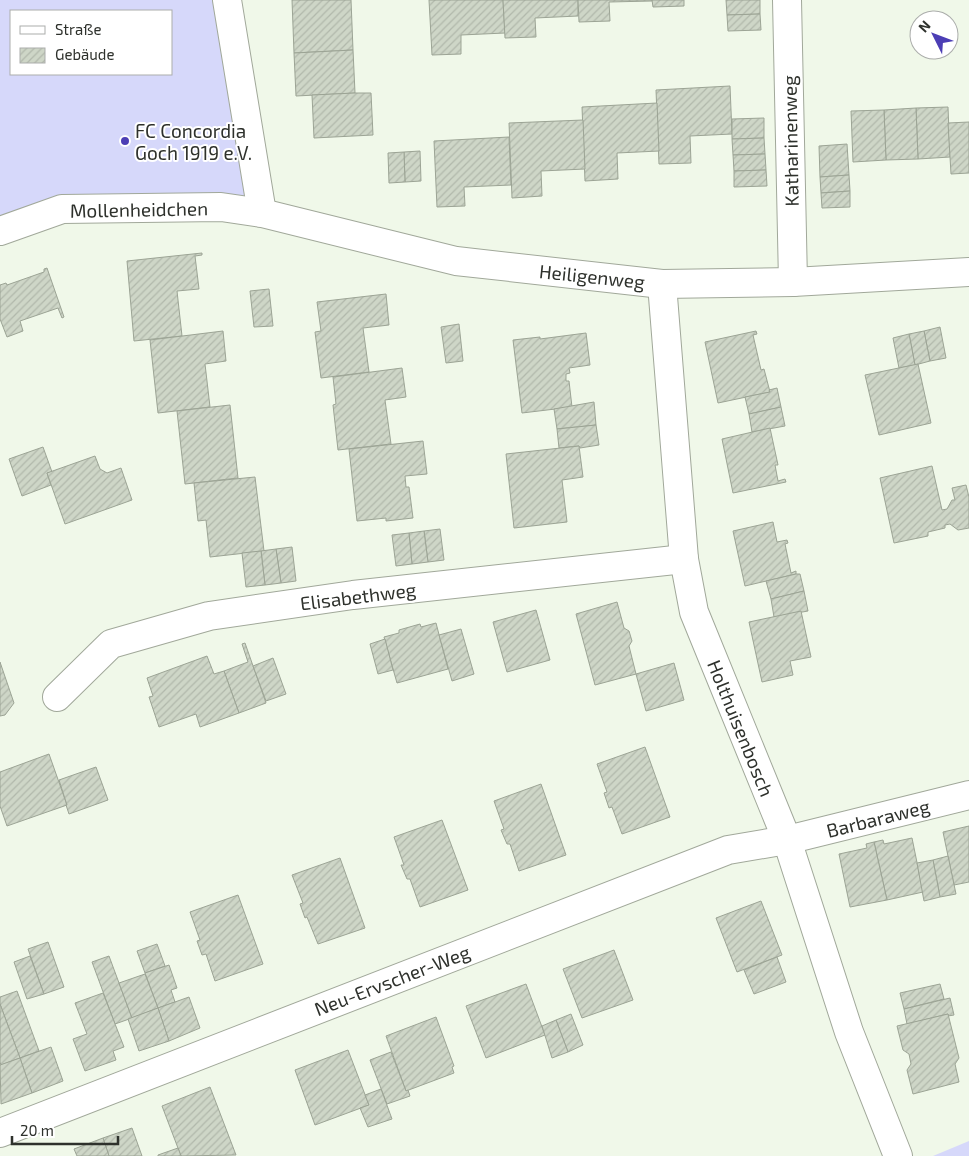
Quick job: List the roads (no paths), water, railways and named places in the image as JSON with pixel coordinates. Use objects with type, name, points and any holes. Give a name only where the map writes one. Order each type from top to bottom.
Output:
[{"type":"street","points":[[227,0],[262,213]]},
{"type":"street","name":"Katharinenweg","points":[[787,0],[793,282]]},
{"type":"street","name":"Heiligenweg","points":[[221,207],[262,213],[456,261],[662,284],[793,282],[969,272]]},
{"type":"street","name":"Mollenheidchen","points":[[0,231],[62,209],[221,207]]},
{"type":"street","name":"Holthuisenbosch","points":[[662,284],[684,559],[694,612],[787,840],[849,1032],[898,1156]]},
{"type":"street","name":"Elisabethweg","points":[[56,697],[111,644],[209,616],[353,595],[684,559]]},
{"type":"street","name":"Barbaraweg","points":[[787,840],[969,795]]},
{"type":"street","name":"Neu-Ervscher-Weg","points":[[0,1132],[728,850],[787,840]]},
{"type":"place","name":"FC Concordia Goch 1919 e.V.","points":[[125,141]]}]
